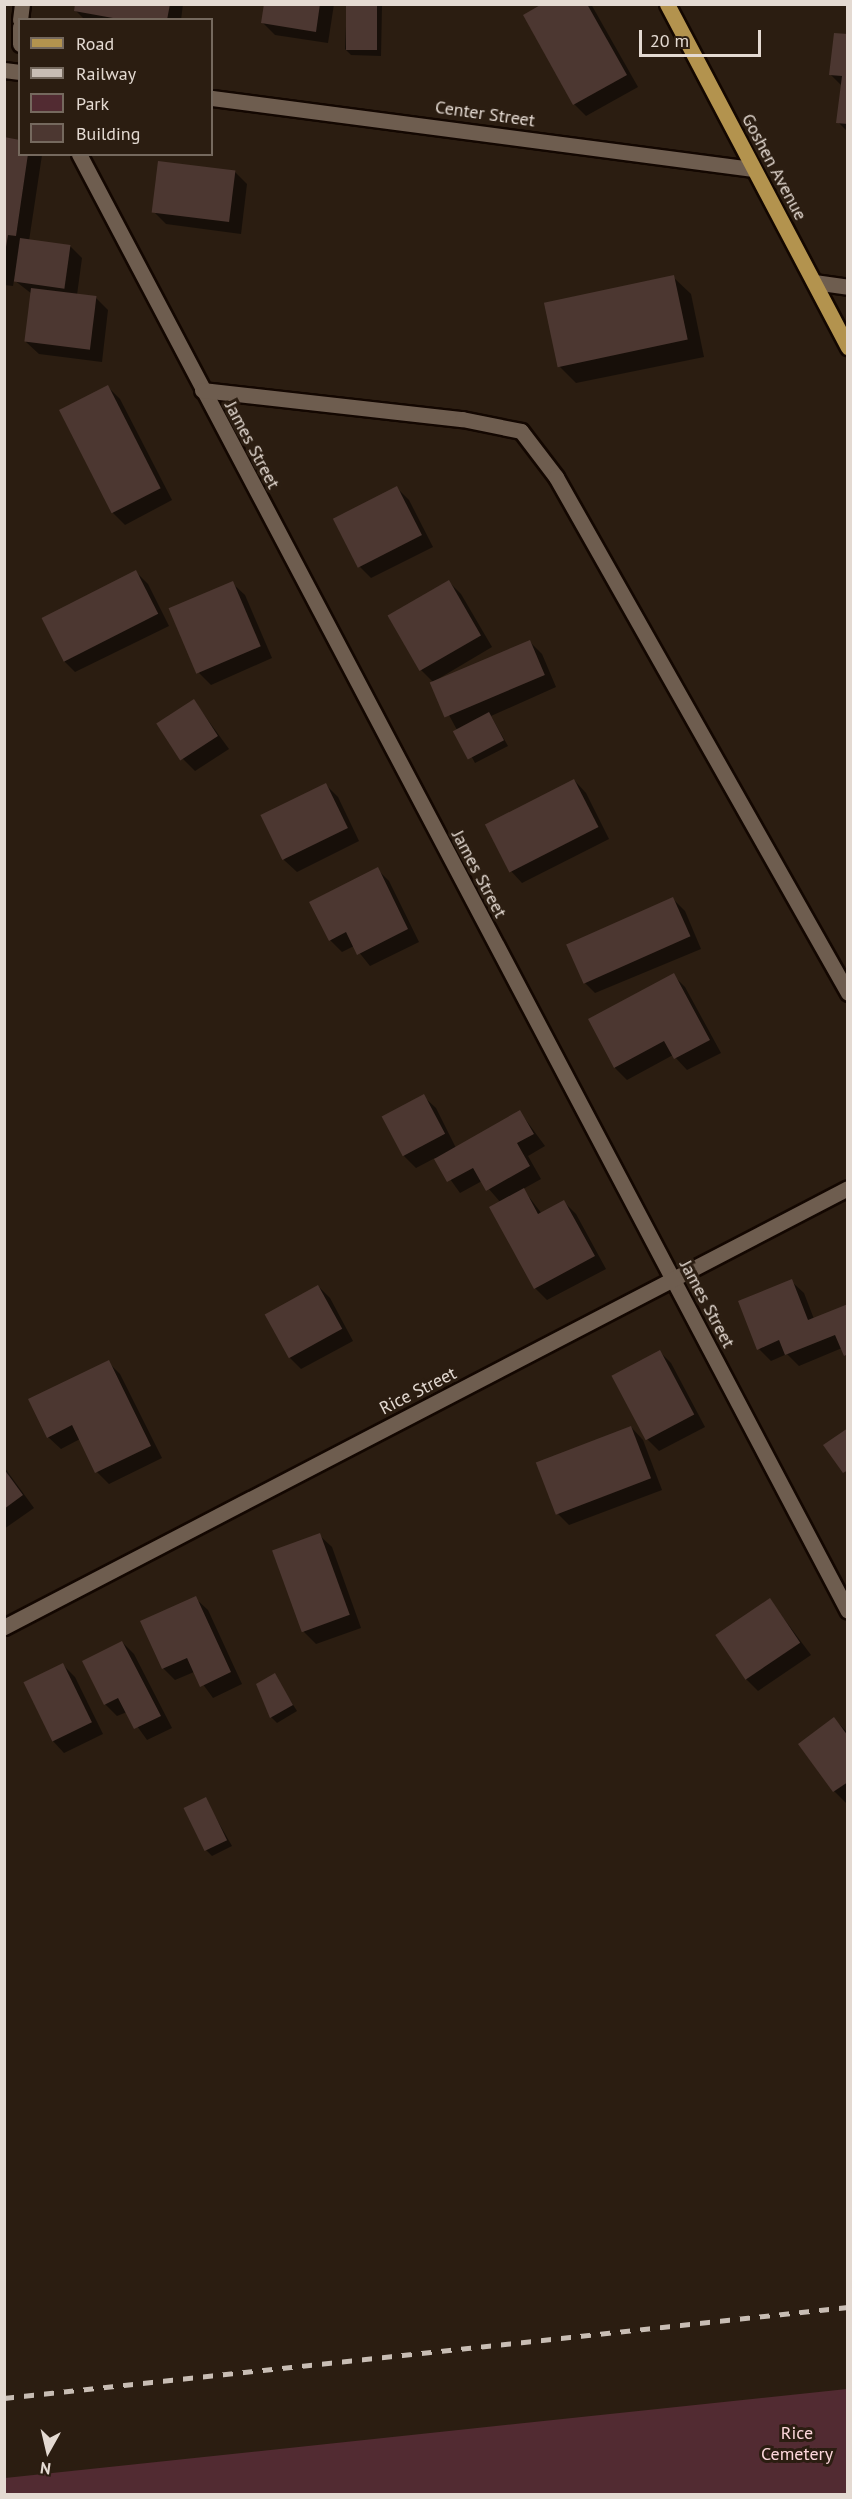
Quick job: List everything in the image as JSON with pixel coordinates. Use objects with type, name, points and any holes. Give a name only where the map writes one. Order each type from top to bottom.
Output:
[{"type":"main road","name":"Goshen Avenue","points":[[667,4],[848,347]]},
{"type":"street","name":"Center Street","points":[[213,98],[753,169]]},
{"type":"street","name":"James Street","points":[[80,156],[848,1611]]},
{"type":"street","points":[[814,282],[848,287]]},
{"type":"street","points":[[202,390],[462,419],[520,431],[556,477],[848,993]]},
{"type":"street","name":"Rice Street","points":[[4,1627],[848,1188]]},
{"type":"green space","name":"Rice Cemetery","points":[[847,2389],[847,2494],[5,2494],[5,2478]]},
{"type":"building","points":[[75,4],[170,4],[167,18],[113,18],[74,11]]},
{"type":"building","points":[[264,4],[320,4],[316,32],[261,23]]},
{"type":"building","points":[[346,4],[377,4],[377,50],[346,50]]},
{"type":"building","points":[[542,4],[587,4],[627,75],[573,105],[523,15]]},
{"type":"building","points":[[834,33],[848,34],[848,124],[836,123],[842,76],[829,75]]},
{"type":"building","points":[[4,137],[18,140],[18,156],[28,156],[16,236],[8,235],[6,247]]},
{"type":"building","points":[[158,161],[235,171],[229,222],[152,213]]},
{"type":"building","points":[[20,238],[71,245],[64,289],[14,282]]},
{"type":"building","points":[[674,275],[688,340],[558,367],[544,303]]},
{"type":"building","points":[[31,288],[97,296],[90,350],[24,342]]},
{"type":"building","points":[[108,385],[161,488],[112,513],[59,410]]},
{"type":"building","points":[[397,486],[422,535],[358,568],[333,519]]},
{"type":"building","points":[[136,570],[158,614],[64,662],[42,618]]},
{"type":"building","points":[[449,580],[481,635],[420,671],[388,616]]},
{"type":"building","points":[[233,581],[261,646],[196,674],[169,608]]},
{"type":"building","points":[[530,640],[545,675],[445,718],[430,683]]},
{"type":"building","points":[[194,699],[218,736],[180,760],[156,724]]},
{"type":"building","points":[[489,712],[504,740],[468,760],[453,731]]},
{"type":"building","points":[[574,779],[599,827],[509,873],[485,824]]},
{"type":"building","points":[[326,783],[348,828],[282,860],[260,815]]},
{"type":"building","points":[[378,867],[408,929],[357,955],[346,932],[329,941],[309,902]]},
{"type":"building","points":[[673,897],[690,936],[584,984],[566,945]]},
{"type":"building","points":[[674,973],[710,1040],[674,1059],[664,1041],[614,1068],[588,1019]]},
{"type":"building","points":[[424,1094],[445,1134],[403,1156],[382,1117]]},
{"type":"building","points":[[520,1110],[534,1134],[517,1143],[530,1166],[486,1191],[473,1168],[447,1182],[434,1159]]},
{"type":"building","points":[[524,1188],[538,1214],[564,1200],[595,1256],[534,1289],[489,1207]]},
{"type":"building","points":[[792,1279],[808,1320],[848,1304],[848,1354],[844,1356],[835,1335],[785,1355],[779,1340],[757,1350],[738,1301]]},
{"type":"building","points":[[318,1285],[342,1329],[289,1358],[265,1315]]},
{"type":"building","points":[[660,1350],[694,1414],[646,1440],[611,1376]]},
{"type":"building","points":[[109,1360],[151,1446],[95,1473],[72,1425],[47,1438],[28,1399]]},
{"type":"building","points":[[631,1426],[651,1478],[556,1515],[536,1463]]},
{"type":"building","points":[[848,1428],[848,1470],[843,1473],[823,1445]]},
{"type":"building","points":[[4,1469],[23,1495],[4,1509]]},
{"type":"building","points":[[320,1533],[350,1615],[302,1632],[272,1550]]},
{"type":"building","points":[[196,1596],[231,1672],[200,1687],[187,1658],[162,1669],[140,1621]]},
{"type":"building","points":[[770,1598],[800,1643],[745,1680],[715,1635]]},
{"type":"building","points":[[122,1641],[161,1716],[134,1729],[118,1698],[104,1705],[82,1661]]},
{"type":"building","points":[[63,1663],[92,1722],[52,1742],[23,1682]]},
{"type":"building","points":[[275,1673],[293,1705],[270,1718],[256,1684]]},
{"type":"building","points":[[834,1717],[848,1736],[848,1782],[833,1792],[798,1744]]},
{"type":"building","points":[[206,1797],[227,1840],[205,1851],[184,1808]]},
{"type":"railway","points":[[4,2398],[848,2307]]}]
